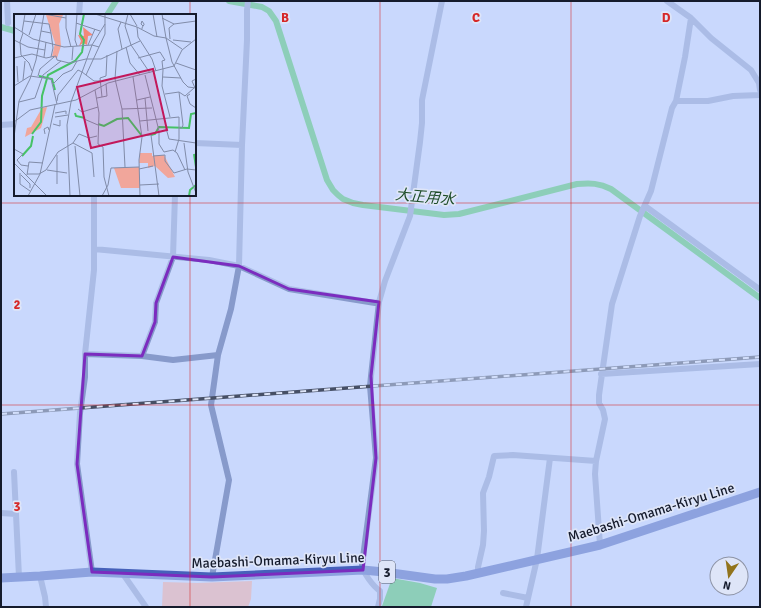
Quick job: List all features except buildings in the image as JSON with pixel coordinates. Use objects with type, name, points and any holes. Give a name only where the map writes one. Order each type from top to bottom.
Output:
[{"type":"main road","name":"Maebashi-Omama-Kiryu Line","points":[[1,578],[92,572],[212,577],[363,570],[435,579],[451,578],[478,574],[600,545],[760,492]]},
{"type":"street","points":[[7,1],[8,23]]},
{"type":"street","points":[[79,14],[80,1]]},
{"type":"street","points":[[212,577],[229,480],[211,405],[218,355],[231,309],[239,266],[248,1]]},
{"type":"street","points":[[378,607],[380,591],[374,586],[363,570],[362,565],[376,458],[370,386],[371,376],[379,302],[410,216],[422,123],[422,100],[442,1]]},
{"type":"street","points":[[667,1],[691,18],[711,38],[751,70],[759,83],[760,90]]},
{"type":"street","points":[[600,545],[595,474],[596,461],[605,419],[599,399],[601,374],[612,304],[640,216],[651,191],[672,108],[676,101],[691,18]]},
{"type":"street","points":[[676,101],[708,101],[733,96],[760,95]]},
{"type":"street","points":[[1,125],[14,124]]},
{"type":"street","points":[[196,143],[242,145]]},
{"type":"street","points":[[92,572],[77,464],[80,412],[85,377],[94,270],[94,196]]},
{"type":"street","points":[[142,356],[155,322],[156,302],[173,257],[175,196]]},
{"type":"street","points":[[645,207],[759,289]]},
{"type":"street","points":[[94,248],[209,260],[239,266],[289,289],[375,303],[379,302]]},
{"type":"street","points":[[86,354],[142,356],[173,360],[218,355]]},
{"type":"street","points":[[601,374],[760,364]]},
{"type":"street","points":[[478,574],[484,531],[483,493],[494,456],[513,455],[596,461]]},
{"type":"street","points":[[526,607],[537,559],[550,458]]},
{"type":"street","points":[[14,472],[19,577]]},
{"type":"street","points":[[1,512],[16,514]]},
{"type":"street","points":[[123,574],[146,607]]},
{"type":"street","points":[[40,576],[46,607]]},
{"type":"street","points":[[503,593],[528,598]]},
{"type":"highlighted area","points":[[173,257],[239,266],[289,289],[379,302],[371,376],[376,458],[363,570],[212,577],[92,572],[77,464],[85,354],[142,356],[155,322],[156,303]]},
{"type":"shaded area","points":[[392,578],[437,588],[431,607],[383,607],[382,606]]},
{"type":"shaded area","points":[[252,581],[251,599],[248,607],[162,607],[163,582],[197,583]]},
{"type":"waterway","name":"大正用水","points":[[108,14],[116,1]]},
{"type":"waterway","name":"大正用水","points":[[229,1],[262,7],[269,11],[276,21],[327,180],[333,190],[343,199],[363,205],[444,215],[459,214],[577,184],[599,185],[611,189],[760,298]]},
{"type":"waterway","name":"大正用水","points":[[1,27],[14,31]]},
{"type":"railway","points":[[1,414],[760,357]]}]
